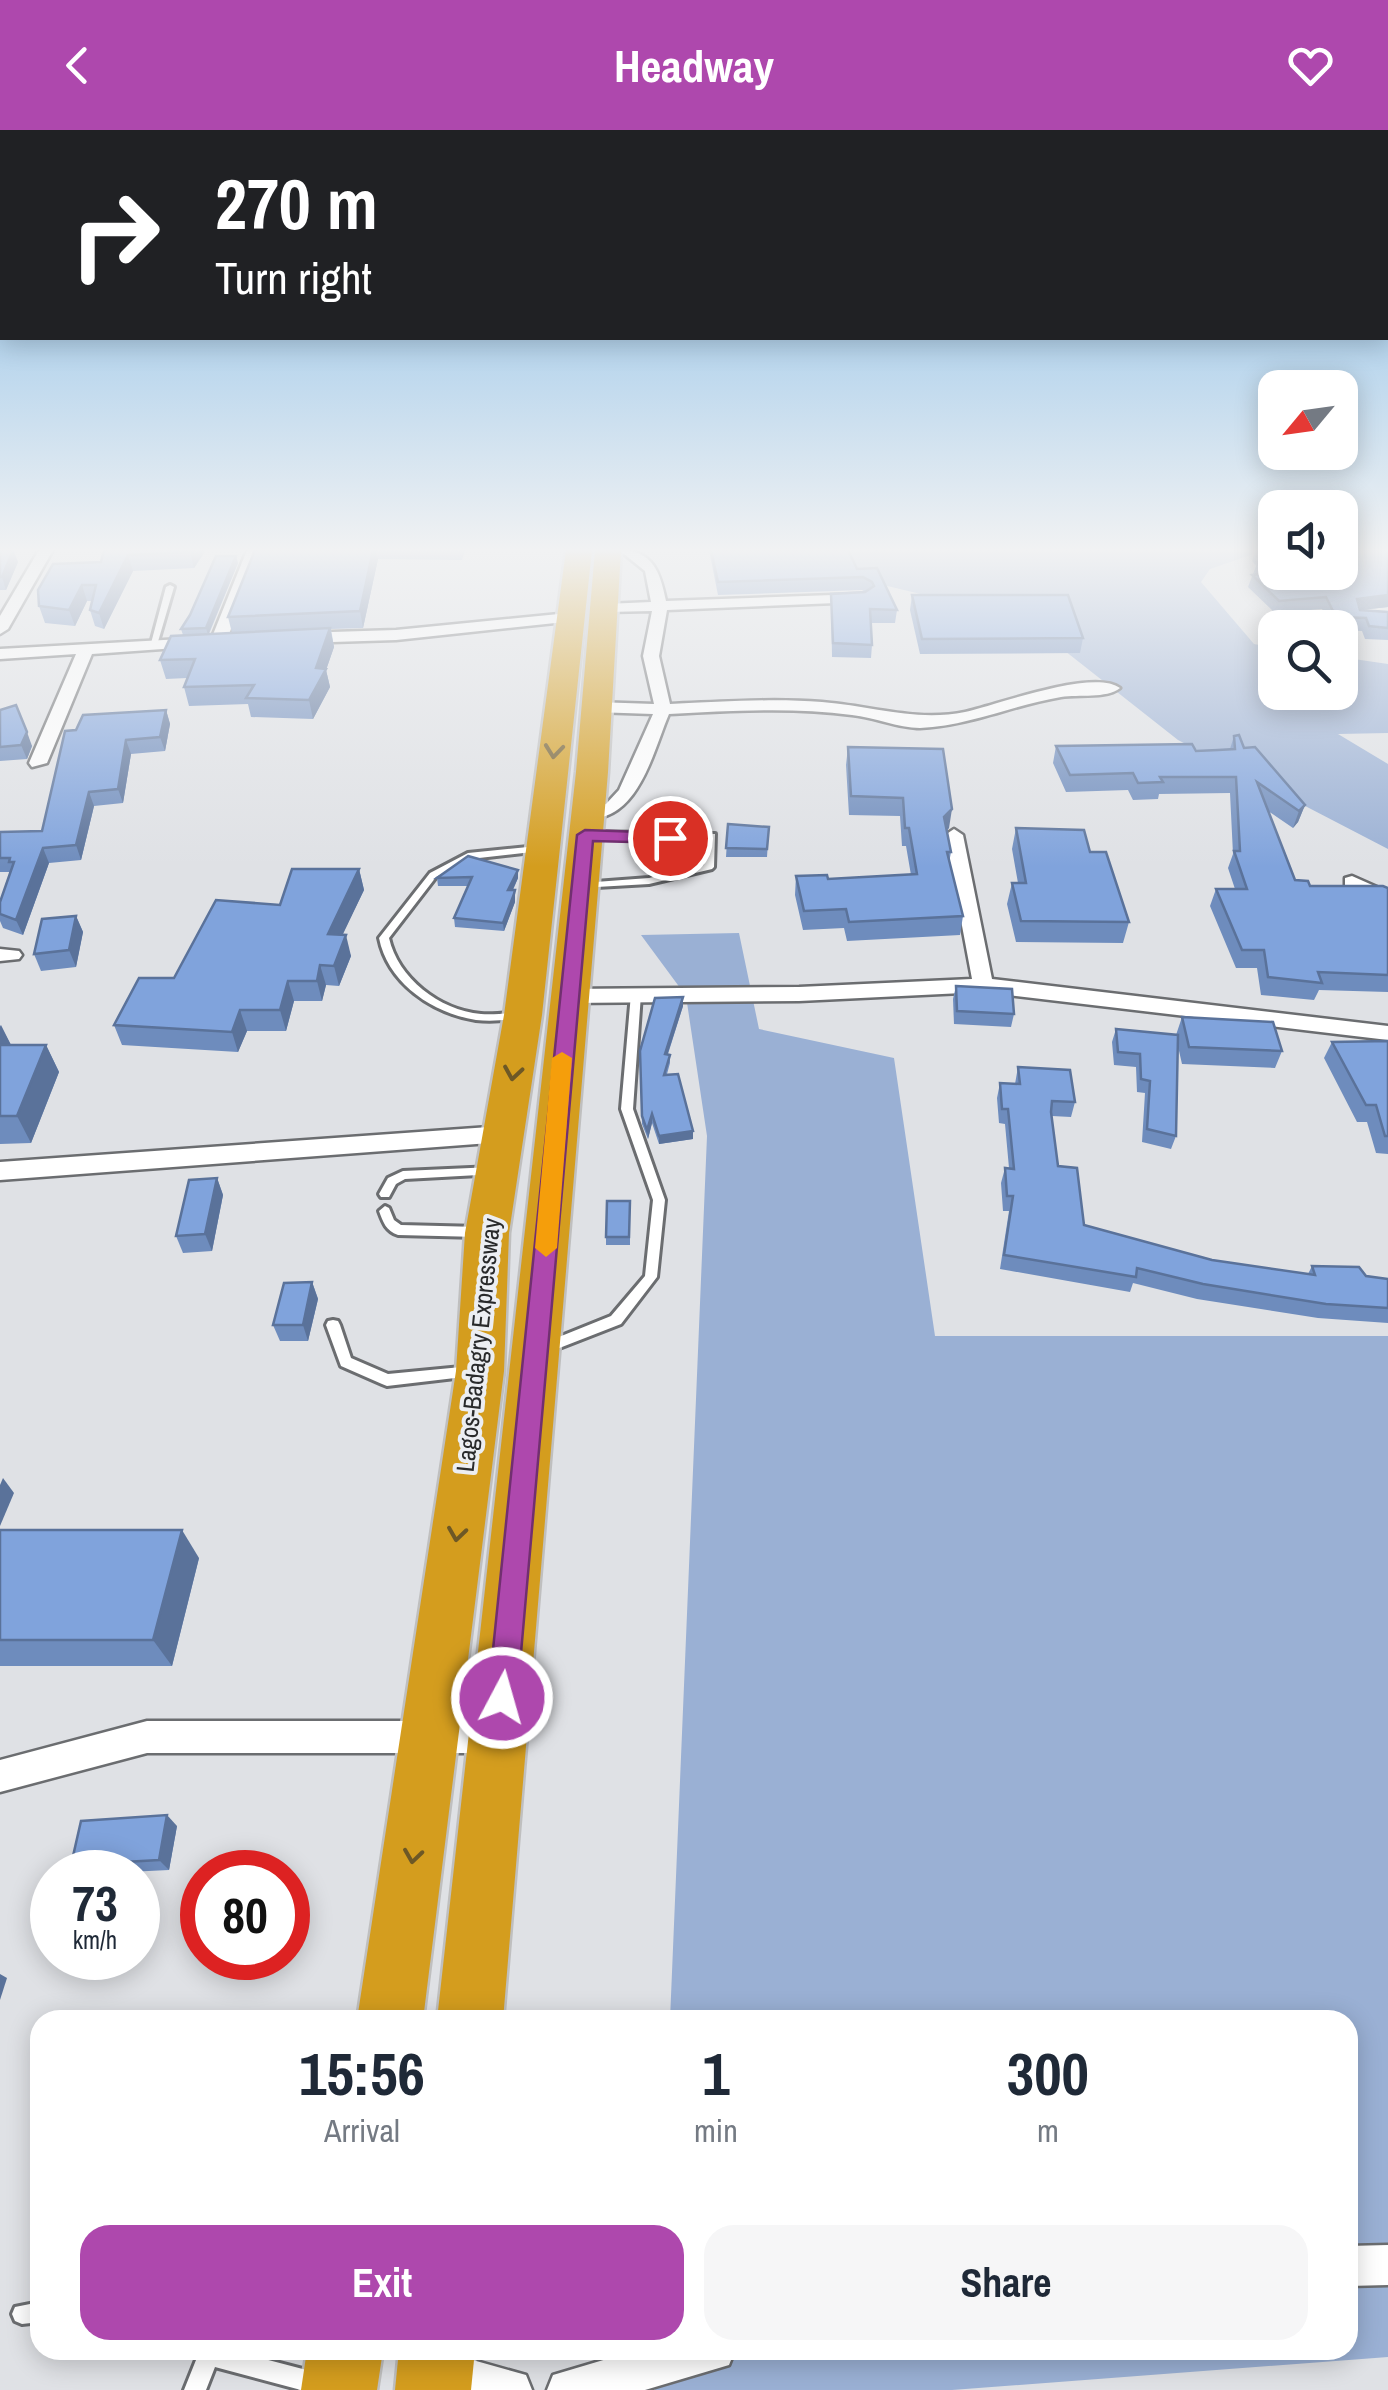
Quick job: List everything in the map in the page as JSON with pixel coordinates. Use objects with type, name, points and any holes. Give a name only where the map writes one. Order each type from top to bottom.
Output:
[{"type":"highway","name":"Lagos-Badagry Expressway","points":[[471,2010],[580,886],[572,833],[585,655]]},
{"type":"highway","name":"Lagos-Badagry Expressway","points":[[391,2010],[480,1370],[487,1232],[523,1014],[572,833],[595,706],[591,655]]},
{"type":"highway","points":[[339,2390],[344,2360]]},
{"type":"street","points":[[38,763],[83,655]]},
{"type":"street","points":[[572,833],[612,808],[626,792],[663,709],[651,655]]},
{"type":"street","points":[[595,706],[663,709],[780,704],[855,710],[917,722],[970,716],[1010,702],[1066,691],[1112,688]]},
{"type":"street","points":[[954,835],[983,985]]},
{"type":"street","points":[[1352,882],[1388,899]]},
{"type":"street","points":[[568,996],[799,994],[983,985],[1388,1033]]},
{"type":"street","points":[[0,1171],[502,1152]]},
{"type":"street","points":[[0,1776],[147,1737],[498,1737]]},
{"type":"street","points":[[1358,2266],[1388,2265]]},
{"type":"street","points":[[568,2390],[678,2360]]},
{"type":"street","points":[[435,2370],[511,2390]]},
{"type":"lane","points":[[523,1014],[477,1017],[414,989],[385,956],[384,938],[433,875],[468,856],[572,833],[712,836],[709,867],[649,881],[580,886]]},
{"type":"lane","points":[[537,1352],[616,1320],[652,1277],[659,1200],[627,1109],[636,994]]},
{"type":"lane","points":[[385,1194],[392,1181],[403,1175],[502,1152]]},
{"type":"lane","points":[[385,1211],[389,1223],[398,1230],[487,1232]]},
{"type":"lane","points":[[333,1324],[346,1362],[386,1380],[480,1370]]},
{"type":"lane","points":[[196,2390],[206,2360]]},
{"type":"lane","points":[[236,2360],[339,2390]]},
{"type":"shaded area","points":[[1071,655],[1258,655],[1258,710],[1358,710],[1358,660],[1388,664],[1388,733],[1338,734],[1388,764],[1388,849],[1178,740]]},
{"type":"shaded area","points":[[739,933],[759,1029],[894,1058],[935,1336],[1388,1336],[1388,2357],[1358,2359],[1358,2010],[670,2010],[707,1136],[686,996],[641,935]]},
{"type":"shaded area","points":[[656,2360],[1348,2360],[952,2390],[655,2390]]},
{"type":"building","points":[[162,655],[320,655],[316,668],[326,669],[309,700],[246,698],[254,685],[184,687],[195,659],[160,660]]},
{"type":"building","points":[[16,705],[27,732],[21,745],[0,747],[0,710]]},
{"type":"building","points":[[166,710],[160,737],[126,740],[118,789],[89,792],[76,845],[43,848],[16,920],[0,914],[0,902],[14,862],[0,858],[0,832],[42,831],[65,731],[76,730],[83,715]]},
{"type":"building","points":[[1239,735],[1244,748],[1255,747],[1305,805],[1299,811],[1257,782],[1295,880],[1308,881],[1310,886],[1388,888],[1388,975],[1318,972],[1322,983],[1268,977],[1264,950],[1242,950],[1216,889],[1247,889],[1234,851],[1240,851],[1236,777],[1160,777],[1163,782],[1138,783],[1133,773],[1070,775],[1056,746],[1192,744],[1196,751],[1235,749],[1234,736]]},
{"type":"building","points":[[848,747],[943,749],[952,809],[944,817],[951,852],[947,852],[963,916],[849,922],[846,909],[804,911],[796,876],[827,875],[828,879],[917,874],[909,828],[905,828],[903,798],[851,796]]},
{"type":"building","points":[[728,824],[769,827],[767,849],[726,848]]},
{"type":"building","points":[[1016,828],[1084,830],[1090,852],[1106,852],[1129,922],[1021,921],[1012,883],[1026,883]]},
{"type":"building","points":[[468,856],[518,870],[508,890],[515,890],[503,923],[454,918],[472,877],[437,878]]},
{"type":"building","points":[[292,869],[359,869],[328,934],[346,935],[334,966],[320,965],[317,981],[288,981],[280,1010],[240,1010],[232,1032],[114,1025],[139,978],[174,978],[216,900],[280,905]]},
{"type":"building","points":[[76,916],[69,950],[34,954],[42,919]]},
{"type":"building","points":[[956,986],[1012,989],[1014,1014],[957,1011]]},
{"type":"building","points":[[683,997],[665,1054],[670,1055],[664,1075],[678,1074],[693,1131],[659,1136],[652,1114],[647,1130],[642,1116],[640,1051],[655,998]]},
{"type":"building","points":[[1182,1017],[1273,1022],[1282,1051],[1189,1047]]},
{"type":"building","points":[[1116,1029],[1178,1035],[1176,1136],[1147,1129],[1150,1081],[1141,1079],[1140,1054],[1118,1052]]},
{"type":"building","points":[[1388,1041],[1385,1136],[1376,1105],[1366,1105],[1332,1042]]},
{"type":"building","points":[[0,1045],[46,1045],[17,1116],[0,1116]]},
{"type":"building","points":[[1018,1067],[1070,1070],[1075,1102],[1052,1101],[1051,1112],[1058,1166],[1077,1168],[1084,1225],[1212,1260],[1315,1275],[1312,1266],[1359,1267],[1366,1276],[1388,1279],[1388,1308],[1326,1304],[1203,1284],[1137,1268],[1136,1277],[1004,1255],[1013,1196],[1007,1196],[1005,1168],[1014,1169],[1008,1109],[1002,1109],[1000,1083],[1020,1084]]},
{"type":"building","points":[[217,1178],[205,1234],[176,1236],[189,1180]]},
{"type":"building","points":[[607,1201],[630,1201],[629,1237],[606,1237]]},
{"type":"building","points":[[312,1282],[303,1325],[273,1325],[284,1283]]},
{"type":"building","points":[[0,1530],[182,1530],[153,1640],[0,1640]]},
{"type":"building","points":[[167,1815],[160,1854],[160,1850],[74,1850],[81,1821]]},
{"type":"slow traffic","points":[[546,1248],[562,1058]]},
{"type":"route","points":[[502,1698],[585,835],[670,838]]}]
